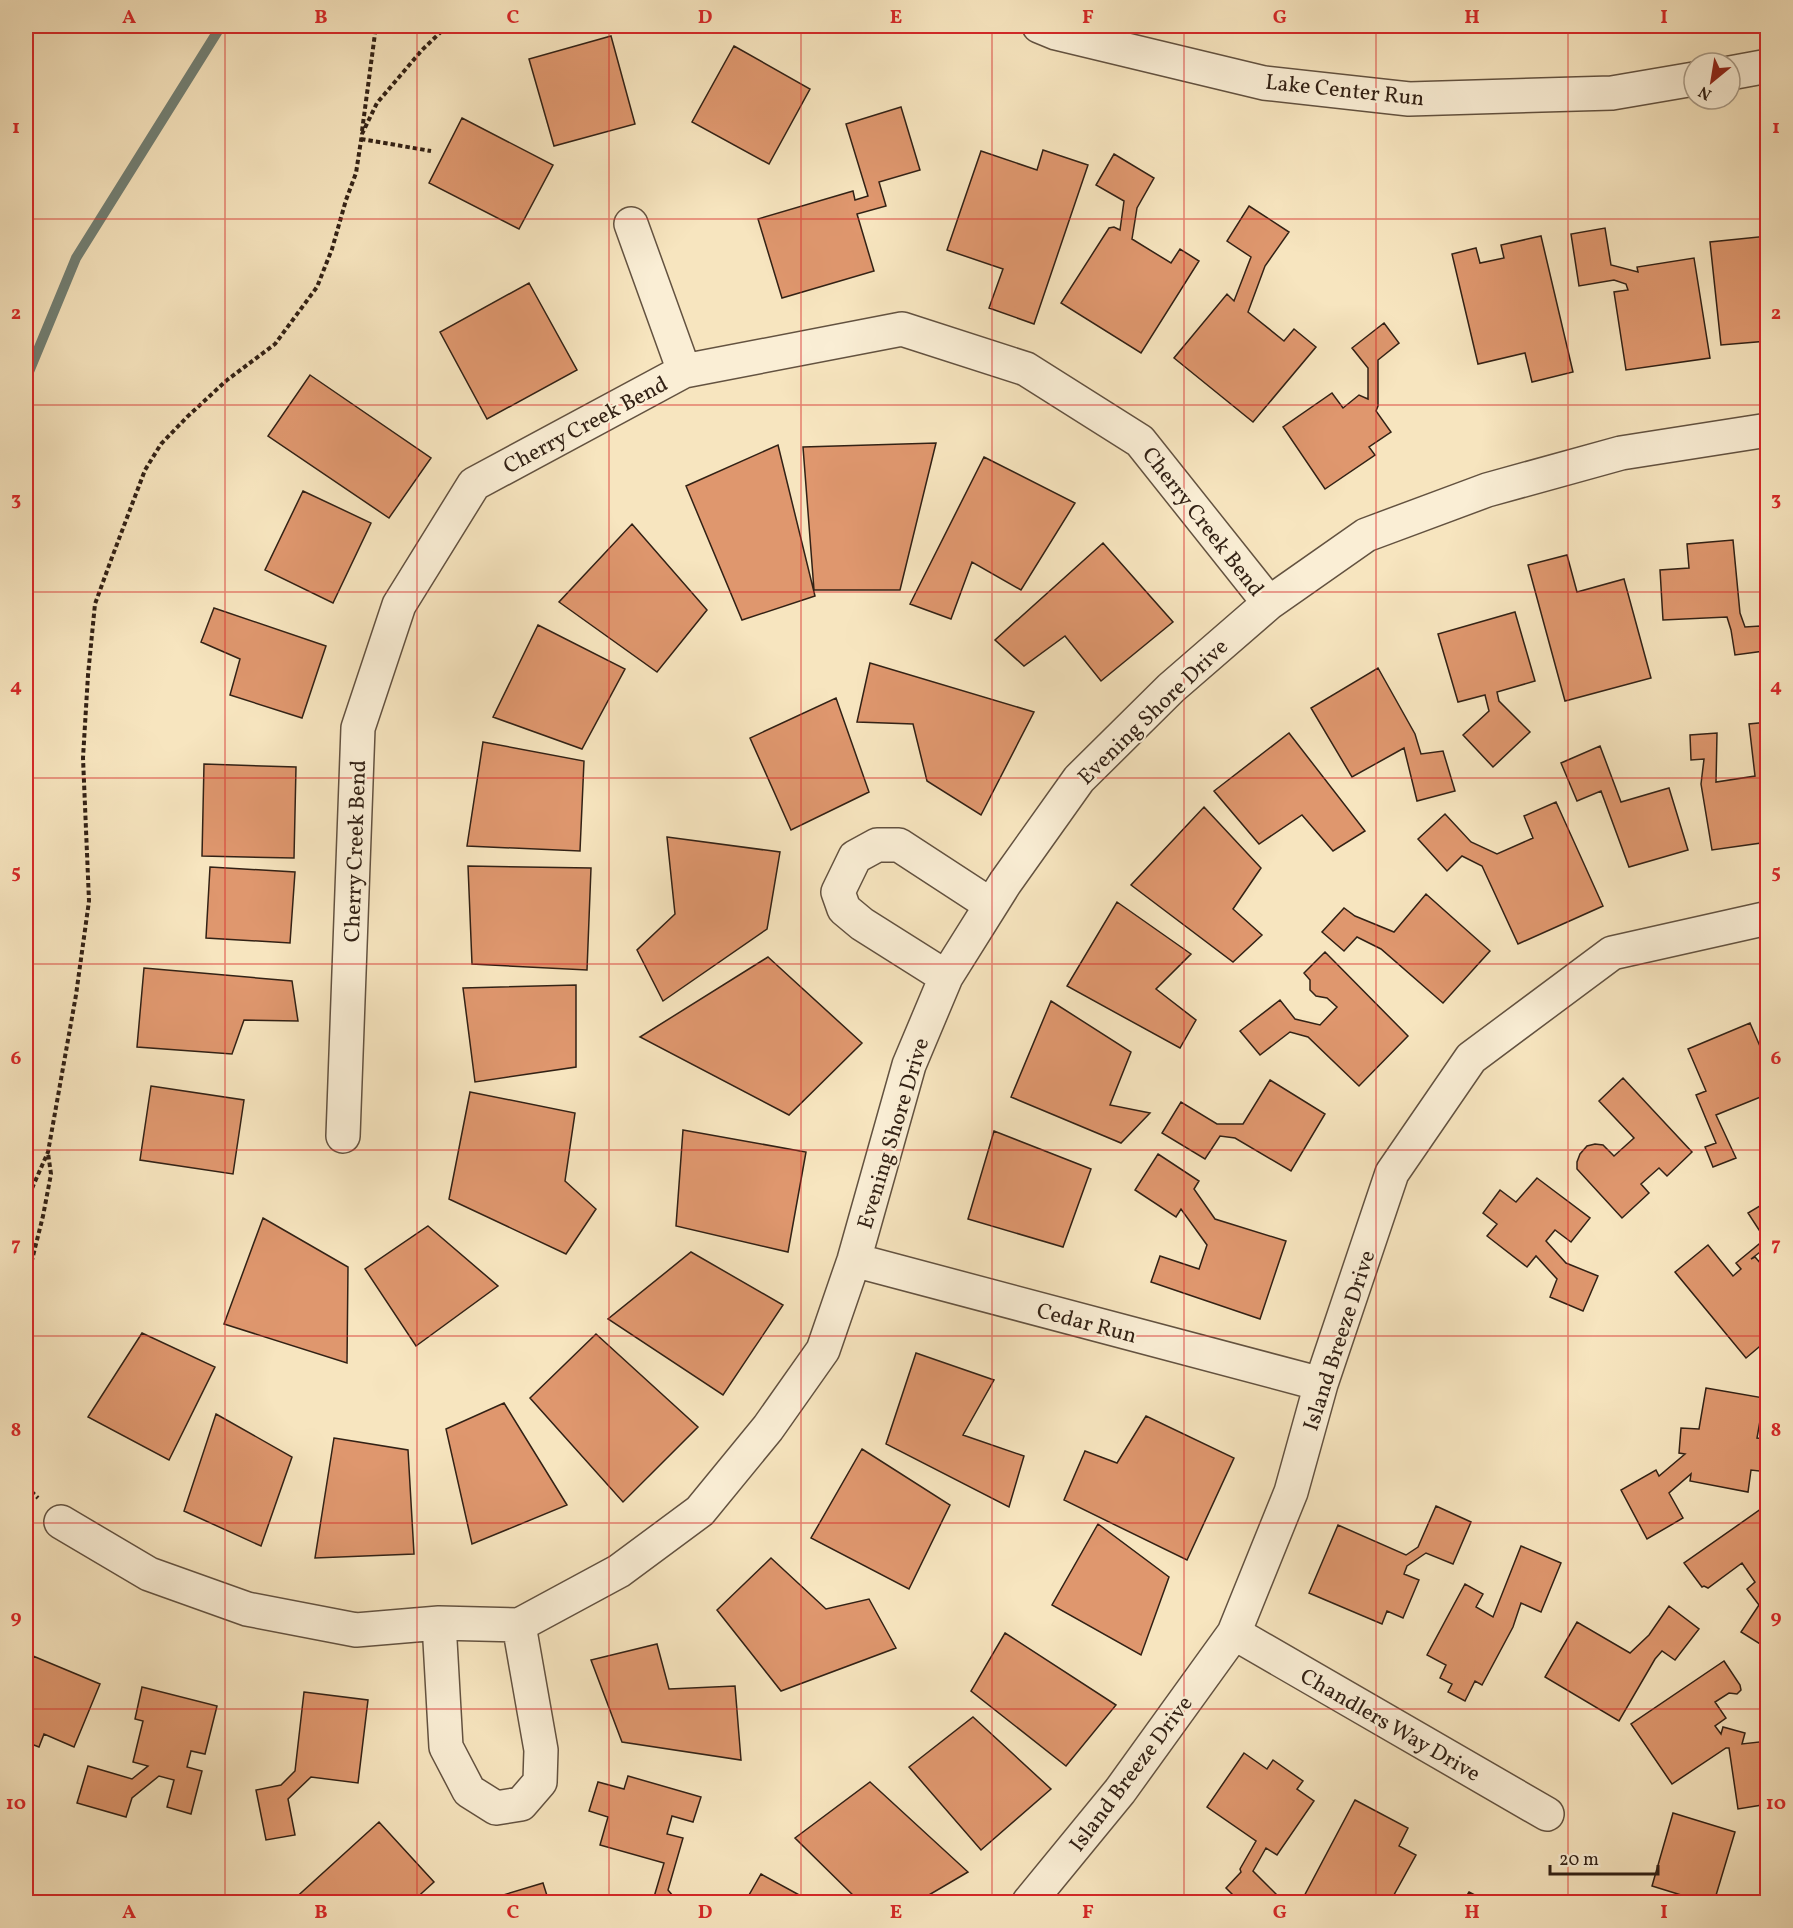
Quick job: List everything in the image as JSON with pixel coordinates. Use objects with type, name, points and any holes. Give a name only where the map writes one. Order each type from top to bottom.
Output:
[{"type":"street","name":"Lake Center Run","points":[[1039,26],[1056,33],[1264,83],[1409,99],[1612,93],[1682,81]]},
{"type":"street","points":[[1742,71],[1767,66]]},
{"type":"street","points":[[631,224],[684,372]]},
{"type":"street","name":"Cherry Creek Bend","points":[[343,1136],[358,728],[399,605],[474,484],[684,372],[902,329],[1026,369],[1140,441],[1269,603]]},
{"type":"street","name":"Evening Shore Drive","points":[[61,1522],[149,1574],[247,1609],[356,1630],[439,1623],[519,1625],[619,1571],[700,1511],[768,1428],[823,1350],[854,1260],[909,1065],[946,977],[991,905],[1079,779],[1171,688],[1269,603],[1366,536],[1487,490],[1621,453],[1767,430]]},
{"type":"street","points":[[946,977],[862,924],[844,909],[838,892],[855,857],[877,845],[899,845],[991,905]]},
{"type":"street","name":"Island Breeze Drive","points":[[1029,1902],[1120,1791],[1234,1633],[1291,1492],[1321,1384],[1392,1173],[1471,1058],[1612,953],[1767,918]]},
{"type":"street","name":"Cedar Run","points":[[854,1260],[1321,1384]]},
{"type":"street","points":[[439,1623],[446,1747],[469,1791],[495,1808],[521,1804],[540,1782],[541,1750],[519,1625]]},
{"type":"street","name":"Chandlers Way Drive","points":[[1234,1633],[1547,1814]]},
{"type":"path","points":[[26,1202],[48,1152],[76,995],[89,901],[83,758],[95,604],[145,470],[161,444],[227,380],[275,345],[317,287],[332,249],[356,173],[376,26]]},
{"type":"path","points":[[362,137],[377,103],[422,50],[447,26]]},
{"type":"path","points":[[362,137],[431,150]]},
{"type":"path","points":[[26,1284],[51,1174],[48,1152]]},
{"type":"building","points":[[611,36],[635,124],[554,146],[529,59]]},
{"type":"building","points":[[734,46],[810,89],[769,164],[692,122]]},
{"type":"building","points":[[901,107],[920,170],[879,182],[886,206],[857,214],[874,271],[782,298],[758,219],[853,191],[855,200],[868,196],[846,124]]},
{"type":"building","points":[[462,118],[553,165],[519,229],[429,183]]},
{"type":"building","points":[[1043,150],[1088,165],[1034,324],[989,308],[1003,269],[947,250],[981,151],[1037,170]]},
{"type":"building","points":[[1114,154],[1154,178],[1137,208],[1132,239],[1171,263],[1180,249],[1199,261],[1141,353],[1061,303],[1109,228],[1114,227],[1120,230],[1124,201],[1096,185]]},
{"type":"building","points":[[1768,176],[1768,223],[1763,177]]},
{"type":"building","points":[[1249,206],[1289,232],[1265,266],[1248,312],[1284,341],[1294,329],[1316,347],[1253,422],[1174,358],[1227,294],[1234,301],[1251,257],[1227,241]]},
{"type":"building","points":[[1605,228],[1611,265],[1638,272],[1637,267],[1694,258],[1710,358],[1626,370],[1614,292],[1628,290],[1626,284],[1614,280],[1579,286],[1571,234]]},
{"type":"building","points":[[1541,236],[1573,372],[1532,382],[1525,353],[1478,364],[1452,254],[1476,248],[1480,263],[1504,258],[1501,245]]},
{"type":"building","points":[[1768,236],[1768,341],[1721,345],[1710,242]]},
{"type":"building","points":[[529,283],[577,370],[487,419],[440,332]]},
{"type":"building","points":[[1384,323],[1399,343],[1378,360],[1378,406],[1376,411],[1391,432],[1369,447],[1375,455],[1325,489],[1283,427],[1332,393],[1343,408],[1359,395],[1368,399],[1368,368],[1352,348]]},
{"type":"building","points":[[310,375],[431,458],[389,518],[268,436]]},
{"type":"building","points":[[936,443],[900,590],[814,590],[803,447]]},
{"type":"building","points":[[778,445],[815,596],[742,620],[686,486]]},
{"type":"building","points":[[984,457],[1075,503],[1021,590],[972,562],[951,619],[910,604]]},
{"type":"building","points":[[303,491],[371,523],[333,603],[265,570]]},
{"type":"building","points":[[632,524],[707,610],[657,672],[559,602]]},
{"type":"building","points":[[1733,540],[1740,613],[1745,627],[1760,626],[1764,651],[1735,655],[1727,617],[1663,620],[1660,570],[1689,568],[1687,544]]},
{"type":"building","points":[[1103,543],[1173,622],[1101,681],[1065,636],[1024,666],[995,640]]},
{"type":"building","points":[[1567,555],[1577,592],[1624,579],[1651,678],[1565,701],[1528,565]]},
{"type":"building","points":[[214,608],[326,646],[302,718],[230,695],[240,659],[201,642]]},
{"type":"building","points":[[1515,612],[1535,681],[1497,692],[1499,701],[1530,732],[1493,767],[1463,735],[1489,711],[1485,695],[1458,702],[1438,634]]},
{"type":"building","points":[[538,625],[625,669],[582,749],[493,717]]},
{"type":"building","points":[[870,663],[1034,712],[981,815],[927,781],[913,724],[857,722]]},
{"type":"building","points":[[1378,668],[1415,734],[1421,754],[1443,751],[1455,791],[1417,801],[1404,748],[1352,777],[1311,708]]},
{"type":"building","points":[[836,698],[869,792],[791,830],[750,738]]},
{"type":"building","points":[[1768,722],[1768,842],[1712,850],[1701,784],[1704,759],[1691,760],[1690,735],[1717,733],[1716,782],[1755,776],[1749,724]]},
{"type":"building","points":[[1289,733],[1365,831],[1333,851],[1302,815],[1259,844],[1214,791]]},
{"type":"building","points":[[483,742],[584,761],[580,851],[467,846]]},
{"type":"building","points":[[1600,746],[1621,802],[1669,788],[1688,850],[1629,867],[1601,791],[1577,801],[1561,763]]},
{"type":"building","points":[[204,764],[296,767],[294,858],[202,856]]},
{"type":"building","points":[[1556,802],[1603,906],[1518,944],[1482,866],[1462,856],[1447,871],[1418,839],[1445,814],[1471,842],[1497,854],[1533,838],[1524,816]]},
{"type":"building","points":[[1204,807],[1261,868],[1233,909],[1262,935],[1233,962],[1131,885]]},
{"type":"building","points":[[667,837],[780,852],[767,929],[663,1001],[637,950],[675,914]]},
{"type":"building","points":[[468,866],[591,868],[587,970],[472,964]]},
{"type":"building","points":[[210,867],[295,872],[290,943],[206,938]]},
{"type":"building","points":[[1426,894],[1490,951],[1443,1003],[1381,949],[1357,937],[1344,951],[1322,932],[1344,908],[1355,916],[1394,932]]},
{"type":"building","points":[[1117,902],[1191,954],[1156,989],[1196,1020],[1180,1048],[1067,986]]},
{"type":"building","points":[[1325,952],[1408,1036],[1359,1086],[1308,1037],[1290,1032],[1260,1055],[1240,1031],[1280,1000],[1295,1019],[1320,1025],[1337,1007],[1327,998],[1316,996],[1310,990],[1310,980],[1304,973]]},
{"type":"building","points":[[768,957],[862,1043],[789,1115],[640,1037]]},
{"type":"building","points":[[144,968],[292,981],[298,1021],[244,1020],[232,1054],[137,1047]]},
{"type":"building","points":[[576,985],[576,1067],[475,1082],[463,988]]},
{"type":"building","points":[[1051,1001],[1131,1052],[1110,1105],[1150,1113],[1121,1143],[1011,1097]]},
{"type":"building","points":[[1750,1023],[1768,1065],[1768,1094],[1716,1115],[1736,1158],[1713,1167],[1705,1147],[1716,1143],[1696,1095],[1706,1091],[1688,1049]]},
{"type":"building","points":[[1623,1078],[1692,1152],[1667,1176],[1659,1168],[1641,1184],[1649,1193],[1622,1218],[1577,1169],[1577,1162],[1587,1146],[1603,1145],[1614,1156],[1634,1138],[1599,1101]]},
{"type":"building","points":[[1270,1080],[1325,1114],[1291,1171],[1235,1138],[1220,1136],[1205,1159],[1162,1133],[1181,1102],[1217,1124],[1243,1124]]},
{"type":"building","points":[[151,1086],[244,1100],[233,1174],[140,1160]]},
{"type":"building","points":[[470,1092],[575,1113],[565,1181],[596,1209],[566,1254],[449,1199]]},
{"type":"building","points":[[683,1130],[806,1152],[788,1252],[676,1226]]},
{"type":"building","points":[[994,1131],[1091,1169],[1063,1247],[968,1219]]},
{"type":"building","points":[[1158,1154],[1199,1181],[1194,1189],[1215,1219],[1286,1241],[1260,1319],[1151,1282],[1160,1256],[1199,1269],[1207,1245],[1181,1209],[1176,1217],[1135,1190]]},
{"type":"building","points":[[1537,1178],[1590,1218],[1571,1242],[1555,1230],[1546,1241],[1566,1263],[1598,1276],[1583,1311],[1550,1297],[1557,1279],[1536,1256],[1527,1267],[1487,1236],[1497,1224],[1483,1213],[1500,1190],[1516,1202]]},
{"type":"building","points":[[1768,1201],[1768,1246],[1751,1259],[1755,1257],[1768,1272],[1768,1345],[1765,1342],[1746,1358],[1675,1272],[1708,1245],[1733,1276],[1741,1269],[1736,1263],[1765,1239],[1748,1213]]},
{"type":"building","points":[[263,1218],[348,1267],[347,1363],[224,1324]]},
{"type":"building","points":[[428,1226],[498,1286],[416,1346],[365,1269]]},
{"type":"building","points":[[691,1252],[783,1305],[723,1395],[608,1319]]},
{"type":"building","points":[[142,1333],[215,1367],[169,1460],[88,1417]]},
{"type":"building","points":[[596,1334],[698,1427],[623,1502],[530,1398]]},
{"type":"building","points":[[916,1353],[994,1380],[963,1435],[1024,1456],[1009,1507],[886,1444]]},
{"type":"building","points":[[1706,1388],[1764,1398],[1757,1438],[1768,1439],[1768,1472],[1751,1470],[1748,1492],[1690,1481],[1691,1474],[1669,1493],[1683,1518],[1647,1539],[1621,1490],[1656,1470],[1659,1476],[1685,1454],[1679,1453],[1681,1428],[1699,1429]]},
{"type":"building","points":[[504,1403],[567,1505],[472,1544],[446,1429]]},
{"type":"building","points":[[216,1414],[292,1457],[261,1546],[184,1511]]},
{"type":"building","points":[[1146,1416],[1234,1458],[1187,1560],[1064,1500],[1085,1451],[1117,1463]]},
{"type":"building","points":[[334,1438],[408,1450],[414,1554],[315,1558]]},
{"type":"building","points":[[862,1449],[950,1505],[909,1589],[811,1538]]},
{"type":"building","points":[[1768,1504],[1768,1590],[1765,1592],[1768,1593],[1768,1649],[1741,1632],[1759,1605],[1747,1589],[1755,1582],[1742,1563],[1708,1588],[1702,1587],[1684,1563]]},
{"type":"building","points":[[1436,1506],[1471,1522],[1453,1564],[1426,1553],[1407,1566],[1404,1574],[1419,1580],[1403,1618],[1387,1611],[1382,1624],[1309,1593],[1338,1525],[1406,1555],[1418,1547]]},
{"type":"building","points":[[1098,1524],[1169,1577],[1141,1655],[1052,1605]]},
{"type":"building","points":[[1521,1546],[1561,1563],[1541,1612],[1521,1603],[1513,1627],[1482,1685],[1475,1681],[1465,1701],[1448,1692],[1452,1684],[1440,1678],[1446,1665],[1427,1655],[1465,1584],[1483,1594],[1476,1607],[1493,1617]]},
{"type":"building","points":[[771,1558],[826,1609],[869,1599],[896,1648],[781,1691],[717,1610]]},
{"type":"building","points":[[1669,1606],[1699,1629],[1675,1660],[1662,1651],[1655,1659],[1619,1721],[1545,1677],[1577,1622],[1630,1653],[1649,1635]]},
{"type":"building","points":[[1005,1633],[1116,1705],[1066,1766],[971,1691]]},
{"type":"building","points":[[657,1644],[669,1689],[735,1686],[741,1760],[622,1742],[591,1660]]},
{"type":"building","points":[[33,1656],[100,1684],[74,1747],[44,1734],[39,1747],[26,1742],[26,1674]]},
{"type":"building","points":[[1724,1661],[1741,1690],[1737,1694],[1729,1693],[1715,1702],[1726,1718],[1715,1726],[1721,1734],[1723,1727],[1745,1733],[1742,1744],[1768,1741],[1768,1804],[1738,1809],[1729,1748],[1672,1784],[1631,1724]]},
{"type":"building","points":[[142,1687],[217,1706],[205,1754],[191,1751],[187,1767],[202,1771],[191,1814],[167,1807],[174,1780],[159,1776],[132,1798],[126,1817],[77,1803],[88,1766],[132,1779],[148,1766],[133,1762],[143,1721],[135,1719]]},
{"type":"building","points":[[304,1692],[368,1700],[358,1783],[311,1777],[288,1799],[295,1835],[266,1840],[256,1790],[281,1785],[295,1771]]},
{"type":"building","points":[[973,1717],[1051,1789],[981,1850],[909,1767]]},
{"type":"building","points":[[1244,1753],[1267,1769],[1273,1760],[1303,1781],[1297,1789],[1314,1801],[1277,1855],[1266,1848],[1253,1871],[1281,1899],[1278,1902],[1240,1902],[1226,1888],[1241,1872],[1240,1869],[1256,1841],[1207,1807]]},
{"type":"building","points":[[628,1776],[701,1797],[693,1822],[672,1816],[667,1834],[683,1838],[668,1890],[678,1902],[648,1902],[654,1897],[664,1863],[600,1845],[608,1817],[589,1811],[598,1782],[624,1789]]},
{"type":"building","points":[[870,1782],[968,1872],[917,1902],[860,1902],[795,1838]]},
{"type":"building","points":[[1355,1800],[1408,1828],[1399,1846],[1416,1855],[1390,1902],[1301,1902]]},
{"type":"building","points":[[1673,1813],[1735,1832],[1714,1902],[1692,1902],[1694,1899],[1652,1886]]},
{"type":"building","points":[[379,1822],[434,1882],[412,1902],[291,1902]]},
{"type":"building","points":[[761,1874],[812,1902],[745,1902]]},
{"type":"building","points":[[543,1883],[549,1902],[480,1902]]},
{"type":"building","points":[[1469,1892],[1488,1902],[1463,1902]]},
{"type":"waterway","points":[[26,379],[76,258],[221,26]]}]
